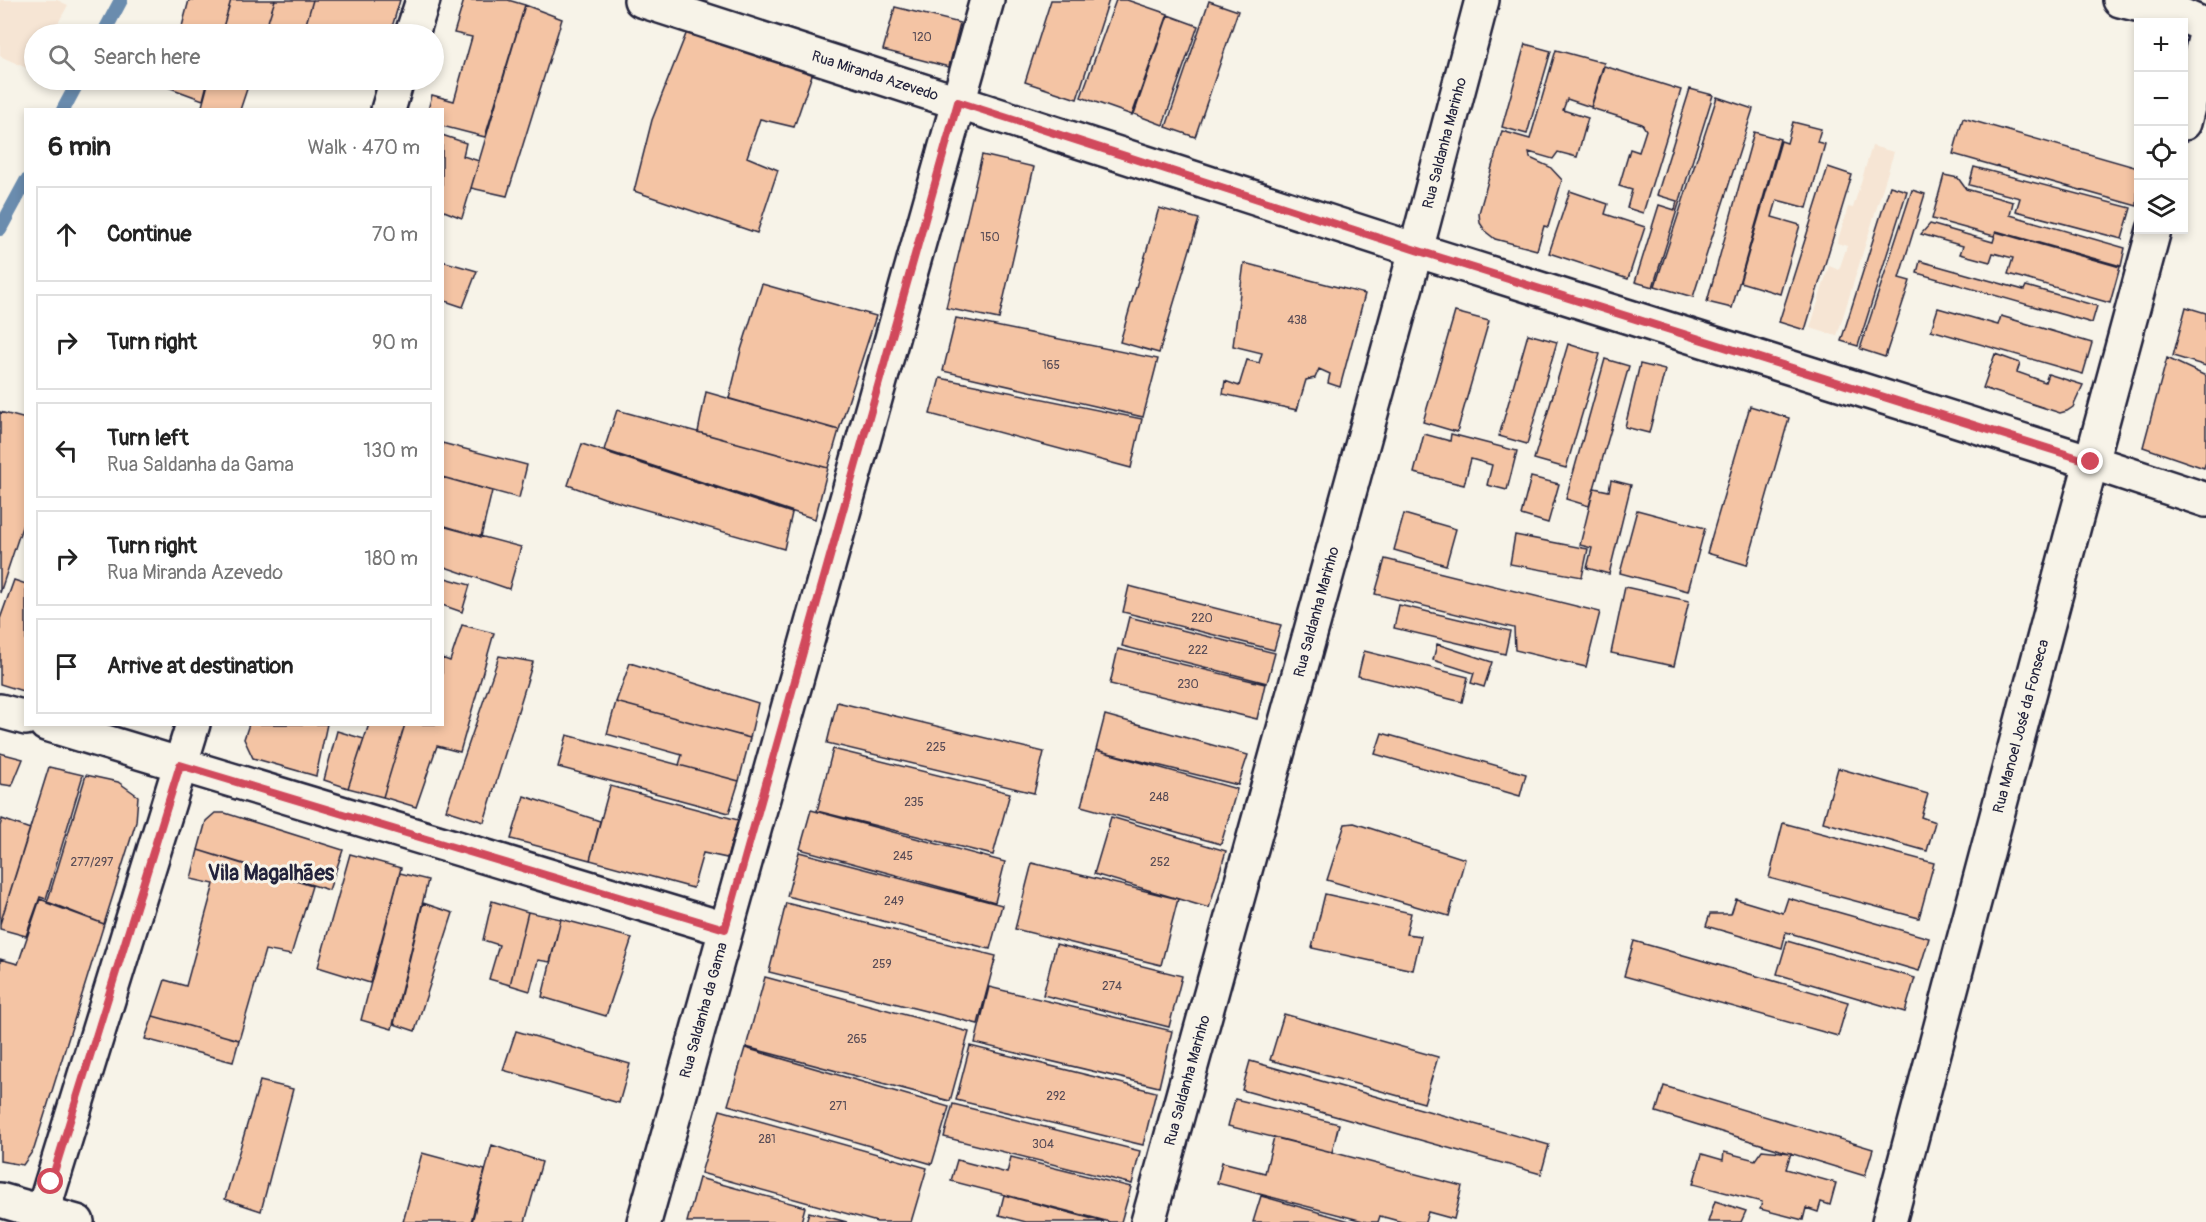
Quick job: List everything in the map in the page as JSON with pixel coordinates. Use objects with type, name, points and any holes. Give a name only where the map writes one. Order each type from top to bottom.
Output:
[{"type":"street","points":[[415,24],[423,0]]},
{"type":"street","name":"Rua Miranda Azevedo","points":[[641,0],[1416,250],[2206,500]]},
{"type":"street","name":"Rua Saldanha da Gama","points":[[644,1222],[987,0]]},
{"type":"street","name":"Rua Saldanha Marinho","points":[[1148,1222],[1416,250],[1482,0]]},
{"type":"street","points":[[2120,0],[2181,15],[2206,26]]},
{"type":"street","points":[[2188,106],[2206,34]]},
{"type":"street","points":[[389,108],[394,90]]},
{"type":"street","points":[[2188,123],[2206,128]]},
{"type":"street","name":"Rua Manoel José da Fonseca","points":[[1889,1222],[2153,234]]},
{"type":"street","points":[[0,711],[24,717]]},
{"type":"street","points":[[53,726],[725,929]]},
{"type":"street","points":[[43,1211],[192,726]]},
{"type":"street","points":[[0,1200],[76,1222]]},
{"type":"shaded area","points":[[0,0],[57,0],[68,5],[58,24],[24,24],[24,67],[0,56]]},
{"type":"shaded area","points":[[1872,146],[1894,152],[1837,336],[1810,328],[1829,266],[1839,270],[1847,246],[1837,243],[1848,207],[1853,208]]},
{"type":"building","points":[[189,0],[231,0],[224,24],[183,24]]},
{"type":"building","points":[[231,0],[275,0],[267,24],[224,24]]},
{"type":"building","points":[[275,0],[313,0],[306,24],[267,24]]},
{"type":"building","points":[[313,0],[400,0],[393,24],[306,24]]},
{"type":"building","points":[[464,0],[508,0],[525,5],[485,137],[444,127],[444,108],[429,108],[432,95],[454,101],[472,37],[454,33]]},
{"type":"building","points":[[1051,0],[1109,0],[1077,99],[1025,82]]},
{"type":"building","points":[[1116,0],[1127,0],[1168,14],[1132,115],[1081,97]]},
{"type":"building","points":[[1209,1],[1238,11],[1195,137],[1166,127]]},
{"type":"building","points":[[525,5],[562,19],[507,196],[471,188]]},
{"type":"building","points":[[895,7],[960,23],[949,67],[883,50]]},
{"type":"building","points":[[1168,15],[1198,26],[1163,125],[1134,114]]},
{"type":"building","points":[[690,24],[814,69],[794,127],[760,119],[747,157],[778,170],[757,233],[634,191],[652,120]]},
{"type":"building","points":[[1525,44],[1551,51],[1527,134],[1502,127]]},
{"type":"building","points":[[1556,50],[1604,63],[1591,107],[1567,99],[1563,110],[1588,118],[1577,157],[1558,152],[1553,159],[1529,152],[1530,158],[1550,167],[1562,180],[1548,227],[1544,226],[1537,250],[1495,239],[1480,223],[1479,213],[1502,131],[1530,139]]},
{"type":"building","points":[[1604,66],[1681,90],[1643,213],[1627,208],[1632,190],[1619,186],[1630,149],[1639,152],[1646,130],[1642,124],[1591,108]]},
{"type":"building","points":[[1690,89],[1713,95],[1653,287],[1635,282],[1659,205],[1675,210],[1677,201],[1657,195]]},
{"type":"building","points":[[176,90],[206,90],[203,100]]},
{"type":"building","points":[[206,90],[247,90],[241,108],[202,108]]},
{"type":"building","points":[[1717,97],[1753,109],[1693,297],[1655,286]]},
{"type":"building","points":[[1963,118],[2134,167],[2134,205],[1953,154]]},
{"type":"building","points":[[1793,122],[1821,129],[1817,142],[1825,144],[1807,208],[1777,200],[1772,217],[1800,225],[1780,294],[1740,282],[1781,141],[1787,143]]},
{"type":"building","points":[[1754,132],[1780,139],[1732,308],[1707,302]]},
{"type":"building","points":[[444,136],[466,143],[463,156],[479,161],[462,218],[444,211]]},
{"type":"building","points":[[982,155],[1034,167],[999,319],[946,308]]},
{"type":"building","points":[[1828,167],[1852,175],[1805,330],[1779,322]]},
{"type":"building","points":[[1974,167],[2131,208],[2122,239],[2016,211],[2020,198],[1969,185]]},
{"type":"building","points":[[1944,175],[1958,178],[1966,189],[2013,202],[2010,215],[2125,248],[2121,266],[1996,231],[1994,236],[1932,219]]},
{"type":"building","points":[[1890,186],[1907,191],[1858,346],[1841,341]]},
{"type":"building","points":[[1912,190],[1925,194],[1899,278],[1910,281],[1885,357],[1860,349]]},
{"type":"building","points":[[1570,191],[1608,204],[1605,214],[1645,227],[1628,279],[1549,253]]},
{"type":"building","points":[[1159,208],[1199,219],[1159,353],[1120,342]]},
{"type":"building","points":[[1930,224],[1993,242],[1996,232],[2120,267],[2110,303],[2008,274],[2013,258],[1993,253],[1990,262],[1960,254],[1963,246],[1921,234]]},
{"type":"building","points":[[1920,261],[2024,290],[2026,286],[2097,306],[2092,323],[1917,273]]},
{"type":"building","points":[[444,262],[477,271],[463,307],[444,301]]},
{"type":"building","points":[[1244,263],[1365,294],[1340,387],[1328,383],[1330,374],[1319,369],[1315,378],[1306,380],[1297,410],[1223,394],[1225,381],[1239,386],[1247,360],[1259,363],[1262,353],[1233,346]]},
{"type":"building","points":[[762,284],[876,316],[839,430],[729,399],[741,350]]},
{"type":"building","points":[[2186,307],[2206,313],[2206,366],[2173,356]]},
{"type":"building","points":[[1938,308],[1998,325],[2001,316],[2092,343],[2083,374],[1931,330]]},
{"type":"building","points":[[1455,312],[1489,321],[1457,432],[1423,422]]},
{"type":"building","points":[[956,318],[1158,359],[1143,417],[943,371]]},
{"type":"building","points":[[1528,334],[1557,342],[1527,444],[1499,436]]},
{"type":"building","points":[[1568,344],[1600,354],[1566,468],[1534,459]]},
{"type":"building","points":[[1995,354],[2020,363],[2017,372],[2045,382],[2048,374],[2083,385],[2073,407],[2060,413],[1983,388]]},
{"type":"building","points":[[2167,358],[2206,376],[2206,462],[2204,468],[2143,447]]},
{"type":"building","points":[[1605,359],[1629,366],[1589,506],[1566,499]]},
{"type":"building","points":[[1640,364],[1665,370],[1649,433],[1625,427]]},
{"type":"building","points":[[940,378],[1142,419],[1131,468],[930,414]]},
{"type":"building","points":[[706,392],[839,430],[828,468],[698,432]]},
{"type":"building","points":[[1750,406],[1789,418],[1747,565],[1707,553]]},
{"type":"building","points":[[617,410],[828,468],[815,519],[604,450]]},
{"type":"building","points":[[0,412],[24,418],[24,521],[0,593]]},
{"type":"building","points":[[1424,434],[1450,441],[1451,434],[1517,451],[1507,490],[1487,485],[1492,465],[1471,459],[1464,485],[1414,473]]},
{"type":"building","points":[[444,444],[527,465],[519,498],[444,478]]},
{"type":"building","points":[[582,444],[792,513],[784,549],[604,498],[568,485]]},
{"type":"building","points":[[1531,477],[1559,484],[1548,523],[1521,515]]},
{"type":"building","points":[[444,478],[492,491],[481,537],[444,526]]},
{"type":"building","points":[[1611,480],[1631,485],[1609,574],[1587,568],[1592,548],[1580,545],[1594,488],[1609,491]]},
{"type":"building","points":[[1637,510],[1705,528],[1688,591],[1620,573]]},
{"type":"building","points":[[1404,514],[1456,529],[1446,565],[1394,550]]},
{"type":"building","points":[[444,527],[521,547],[509,589],[444,567]]},
{"type":"building","points":[[1515,535],[1588,549],[1582,577],[1510,564]]},
{"type":"building","points":[[1385,559],[1600,612],[1586,667],[1515,650],[1514,628],[1375,594]]},
{"type":"building","points":[[444,578],[470,585],[462,612],[444,606]]},
{"type":"building","points":[[14,580],[24,583],[24,691],[0,684],[0,619]]},
{"type":"building","points":[[1129,586],[1281,625],[1274,650],[1123,612]]},
{"type":"building","points":[[1625,587],[1689,601],[1674,666],[1611,653]]},
{"type":"building","points":[[1399,605],[1510,631],[1505,654],[1394,628]]},
{"type":"building","points":[[1129,617],[1275,653],[1267,683],[1122,646]]},
{"type":"building","points":[[462,625],[494,633],[460,752],[437,746],[416,807],[383,797],[404,726],[444,726],[444,659],[450,661]]},
{"type":"building","points":[[1437,644],[1492,662],[1484,687],[1471,683],[1474,673],[1433,660]]},
{"type":"building","points":[[1118,649],[1265,684],[1257,719],[1110,684]]},
{"type":"building","points":[[1364,651],[1468,677],[1462,702],[1358,676]]},
{"type":"building","points":[[499,656],[533,662],[484,822],[446,810]]},
{"type":"building","points":[[630,663],[758,703],[750,738],[616,702]]},
{"type":"building","points":[[616,702],[750,738],[739,781],[679,765],[682,755],[607,734]]},
{"type":"building","points":[[837,702],[1044,752],[1034,793],[827,743]]},
{"type":"building","points":[[1105,715],[1248,755],[1238,785],[1096,750]]},
{"type":"building","points":[[248,726],[327,726],[316,776],[253,758],[244,739]]},
{"type":"building","points":[[368,726],[404,726],[383,797],[348,788]]},
{"type":"building","points":[[337,731],[364,739],[348,788],[324,780]]},
{"type":"building","points":[[1382,733],[1526,774],[1520,796],[1375,754]]},
{"type":"building","points":[[567,735],[739,781],[729,813],[558,767]]},
{"type":"building","points":[[833,749],[1010,793],[993,855],[817,811]]},
{"type":"building","points":[[1096,750],[1237,789],[1221,844],[1081,806]]},
{"type":"building","points":[[0,753],[23,759],[12,786],[0,784]]},
{"type":"building","points":[[49,767],[83,775],[46,899],[40,897],[26,936],[0,929],[0,924]]},
{"type":"building","points":[[1838,768],[1928,794],[1921,817],[1935,822],[1927,851],[1823,822]]},
{"type":"building","points":[[86,775],[118,782],[138,796],[136,822],[104,924],[47,903]]},
{"type":"building","points":[[610,786],[738,820],[727,858],[703,853],[693,888],[590,860]]},
{"type":"building","points":[[524,796],[600,821],[590,860],[511,839]]},
{"type":"building","points":[[811,810],[1005,862],[995,902],[800,849]]},
{"type":"building","points":[[215,813],[225,813],[343,850],[329,890],[198,850],[206,821]]},
{"type":"building","points":[[1111,817],[1226,851],[1209,908],[1094,874]]},
{"type":"building","points":[[2,819],[30,829],[0,924],[0,826]]},
{"type":"building","points":[[1354,823],[1465,859],[1449,916],[1327,880],[1345,824]]},
{"type":"building","points":[[1783,823],[1934,863],[1919,918],[1769,878]]},
{"type":"building","points":[[198,850],[312,886],[291,955],[265,950],[239,1040],[153,1016],[165,980],[186,986],[214,884],[191,879]]},
{"type":"building","points":[[799,852],[1002,905],[990,949],[787,896]]},
{"type":"building","points":[[350,854],[401,868],[370,983],[318,967]]},
{"type":"building","points":[[1032,863],[1178,899],[1161,965],[1015,929]]},
{"type":"building","points":[[400,873],[428,880],[392,1029],[361,1020]]},
{"type":"building","points":[[1325,894],[1411,913],[1406,934],[1421,936],[1413,970],[1312,948]]},
{"type":"building","points":[[1788,898],[1929,938],[1919,971],[1786,932],[1782,948],[1706,926],[1710,914],[1731,914],[1736,899],[1783,913]]},
{"type":"building","points":[[40,899],[104,924],[34,1149],[23,1165],[0,1161],[0,959],[18,964]]},
{"type":"building","points":[[492,901],[528,912],[510,985],[489,979],[499,945],[483,940]]},
{"type":"building","points":[[423,903],[453,913],[415,1031],[394,1024]]},
{"type":"building","points":[[786,903],[996,956],[978,1024],[769,972]]},
{"type":"building","points":[[528,912],[561,919],[550,962],[538,960],[530,991],[510,985]]},
{"type":"building","points":[[561,919],[632,938],[606,1016],[542,997]]},
{"type":"building","points":[[1634,941],[1848,1002],[1838,1036],[1624,976]]},
{"type":"building","points":[[1787,941],[1915,978],[1905,1012],[1777,974]]},
{"type":"building","points":[[1056,944],[1182,976],[1169,1027],[1043,995]]},
{"type":"building","points":[[765,977],[969,1032],[950,1101],[746,1047]]},
{"type":"building","points":[[989,987],[1172,1031],[1159,1087],[975,1043]]},
{"type":"building","points":[[1284,1014],[1438,1057],[1424,1103],[1270,1060]]},
{"type":"building","points":[[153,1016],[239,1040],[233,1062],[145,1039]]},
{"type":"building","points":[[516,1031],[630,1064],[619,1103],[503,1070]]},
{"type":"building","points":[[970,1046],[1156,1092],[1143,1145],[956,1100]]},
{"type":"building","points":[[745,1048],[949,1107],[932,1164],[728,1105]]},
{"type":"building","points":[[1250,1061],[1549,1145],[1541,1174],[1242,1090]]},
{"type":"building","points":[[260,1081],[293,1089],[261,1211],[225,1199]]},
{"type":"building","points":[[1664,1086],[1873,1149],[1865,1176],[1656,1112]]},
{"type":"building","points":[[1235,1099],[1339,1124],[1332,1152],[1228,1126]]},
{"type":"building","points":[[953,1104],[1140,1151],[1132,1184],[944,1137]]},
{"type":"building","points":[[720,1110],[927,1168],[911,1222],[877,1222],[701,1173]]},
{"type":"building","points":[[1274,1137],[1462,1186],[1454,1219],[1428,1212],[1425,1222],[1402,1222],[1380,1216],[1378,1222],[1367,1222],[1217,1183],[1222,1162],[1265,1173]]},
{"type":"building","points":[[492,1145],[542,1162],[525,1222],[472,1222]]},
{"type":"building","points":[[1762,1150],[1791,1153],[1786,1169],[1836,1183],[1830,1205],[1821,1202],[1818,1212],[1806,1208],[1803,1220],[1760,1209],[1762,1202],[1693,1184],[1702,1154],[1723,1160],[1724,1152],[1755,1160]]},
{"type":"building","points":[[422,1153],[485,1170],[471,1222],[403,1222]]},
{"type":"building","points":[[1011,1157],[1131,1187],[1121,1222],[1110,1222],[951,1181],[957,1160],[1007,1173]]},
{"type":"building","points":[[699,1178],[805,1207],[801,1222],[687,1222]]},
{"type":"building","points":[[1004,1195],[1104,1222],[1026,1222],[999,1215]]},
{"type":"building","points":[[1261,1196],[1353,1222],[1253,1222]]},
{"type":"building","points":[[1715,1201],[1746,1211],[1741,1222],[1708,1222]]},
{"type":"building","points":[[809,1212],[847,1222],[806,1222]]},
{"type":"waterway","points":[[108,24],[121,0]]},
{"type":"waterway","points":[[64,108],[74,90]]},
{"type":"waterway","points":[[0,229],[24,185]]},
{"type":"district","name":"Vila Magalhães","points":[[271,873]]},
{"type":"route","points":[[51,1182],[180,765],[725,929],[958,102],[1416,250],[2091,462]]}]
